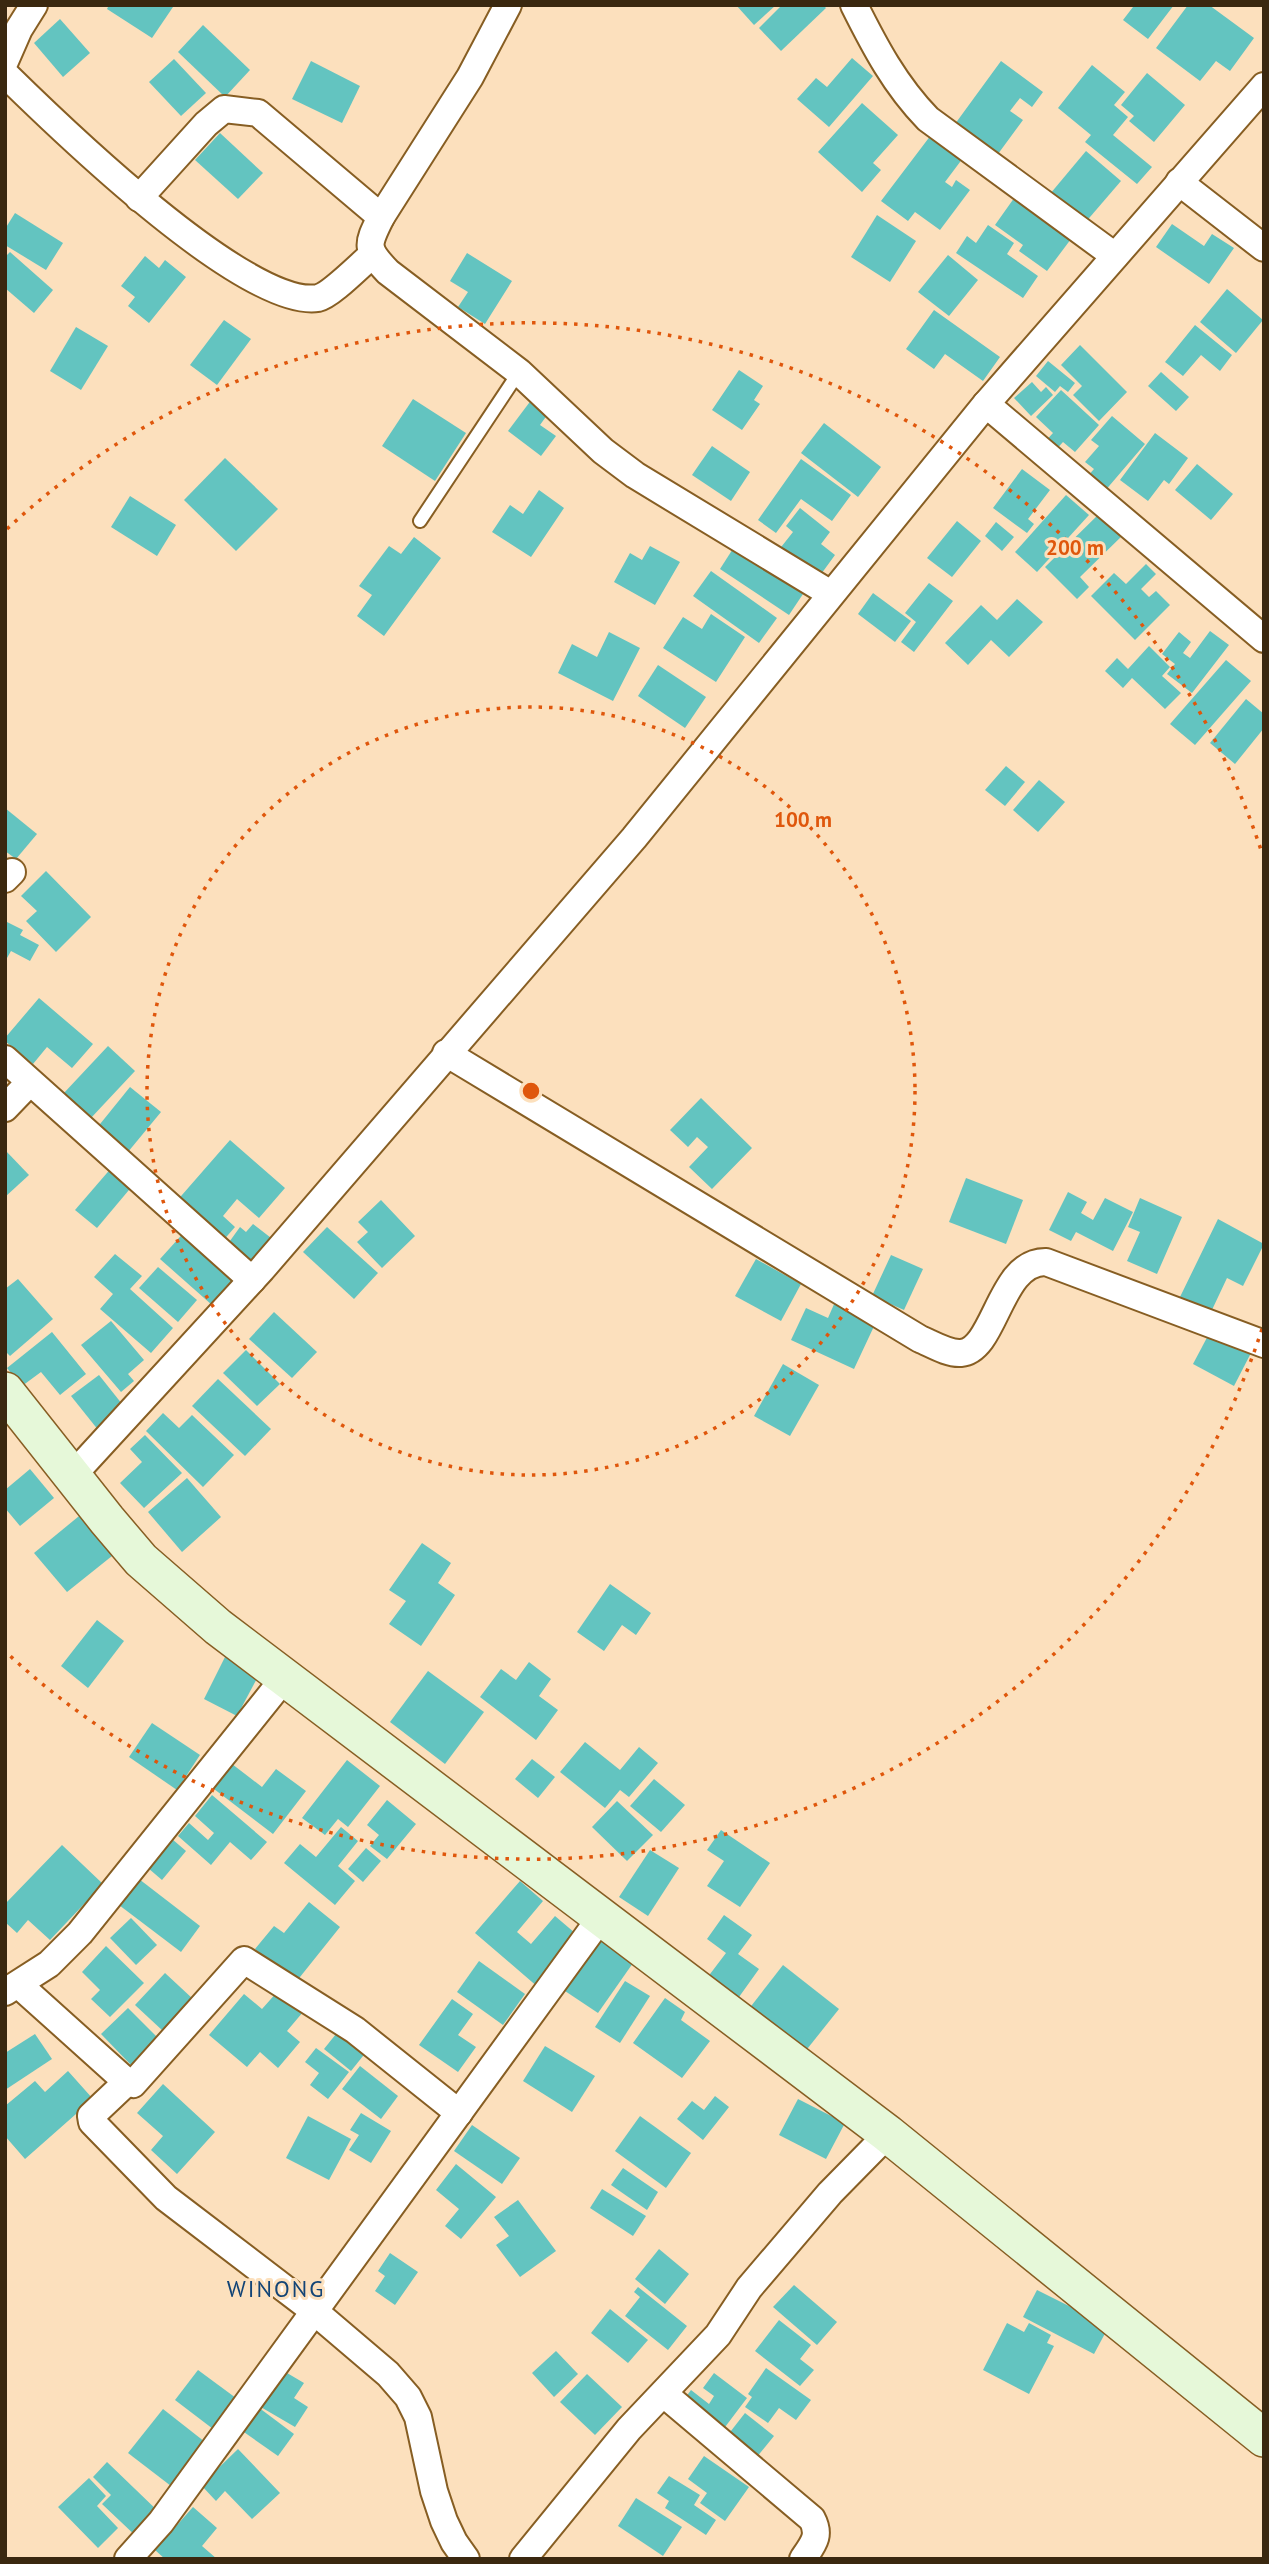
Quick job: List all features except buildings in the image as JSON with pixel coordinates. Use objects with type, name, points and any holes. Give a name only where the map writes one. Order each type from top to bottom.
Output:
[{"type":"street","points":[[5,61],[19,29],[34,5]]},
{"type":"street","points":[[508,5],[470,77],[380,217],[370,239],[372,256],[388,272],[519,372],[603,451],[635,475],[831,594]]},
{"type":"street","points":[[854,5],[884,64],[906,96],[928,119],[1115,256]]},
{"type":"street","points":[[5,75],[139,198],[197,244],[273,290],[302,299],[321,297],[372,256]]},
{"type":"street","points":[[72,1476],[252,1280],[413,1095],[446,1052],[634,838],[986,404],[1264,86]]},
{"type":"street","points":[[139,198],[206,124],[224,109],[258,113],[380,217]]},
{"type":"street","points":[[1179,182],[1264,247]]},
{"type":"street","points":[[986,404],[1264,639]]},
{"type":"street","points":[[446,1052],[920,1339],[951,1352],[971,1350],[980,1341],[1020,1272],[1034,1262],[1046,1262],[1264,1344]]},
{"type":"street","points":[[5,1059],[252,1280]]},
{"type":"street","points":[[5,1108],[30,1082]]},
{"type":"street","points":[[5,1391],[141,1560],[218,1627],[888,2134],[1264,2438]]},
{"type":"street","points":[[286,1676],[80,1933],[49,1964],[12,1989],[127,2082],[135,2083],[235,1953],[355,2030],[459,2113]]},
{"type":"street","points":[[128,2559],[161,2522],[602,1916]]},
{"type":"street","points":[[127,2082],[91,2116],[92,2122],[166,2198],[314,2311],[388,2374],[408,2397],[418,2417],[434,2491],[444,2521],[466,2559]]},
{"type":"street","points":[[523,2559],[629,2430],[718,2335],[749,2288],[830,2193],[888,2134]]},
{"type":"street","points":[[664,2394],[812,2519],[817,2529],[817,2539],[803,2559]]},
{"type":"lane","points":[[420,521],[519,372]]},
{"type":"district","name":"WINONG","points":[[276,2288]]}]
